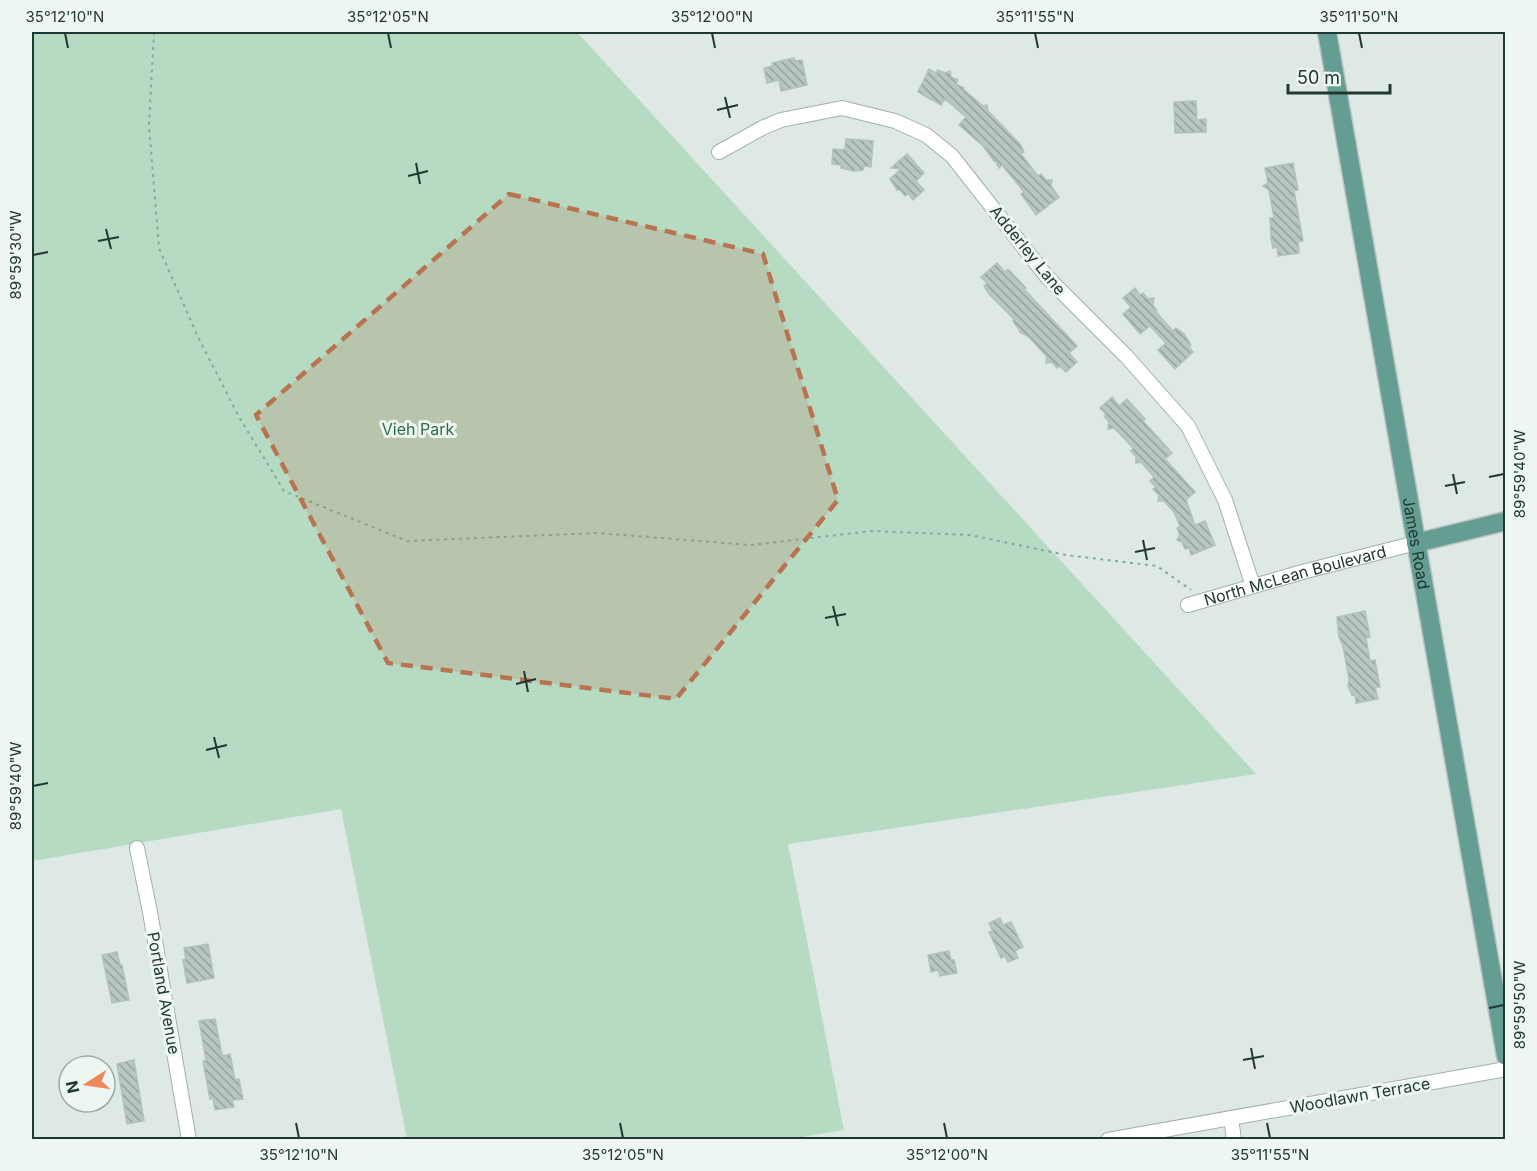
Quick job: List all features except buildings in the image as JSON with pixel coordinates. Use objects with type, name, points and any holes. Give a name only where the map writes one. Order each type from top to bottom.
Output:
[{"type":"main road","name":"James Road","points":[[1327,32],[1416,543],[1500,993],[1506,1056]]},
{"type":"main road","name":"North McLean Boulevard","points":[[1416,543],[1506,521]]},
{"type":"street","name":"Adderley Lane","points":[[719,152],[781,120],[842,108],[895,121],[926,135],[952,156],[1047,277],[1126,356],[1188,426],[1225,500],[1253,586]]},
{"type":"street","name":"North McLean Boulevard","points":[[1188,605],[1416,543]]},
{"type":"street","name":"Portland Avenue","points":[[137,848],[189,1140]]},
{"type":"street","name":"Woodlawn Terrace","points":[[1108,1140],[1506,1069]]},
{"type":"street","points":[[1231,1118],[1234,1140]]},
{"type":"path","points":[[154,32],[149,124],[159,248],[198,337],[234,407],[284,491],[407,541],[597,533],[751,545],[872,531],[970,535],[1066,555],[1157,566],[1205,600]]},
{"type":"highlighted area","points":[[509,194],[763,254],[838,500],[676,699],[388,663],[256,415]]},
{"type":"green space","name":"Vieh Park","points":[[32,32],[577,32],[1256,774],[788,844],[844,1130],[790,1139],[407,1139],[341,809],[32,861]]}]
